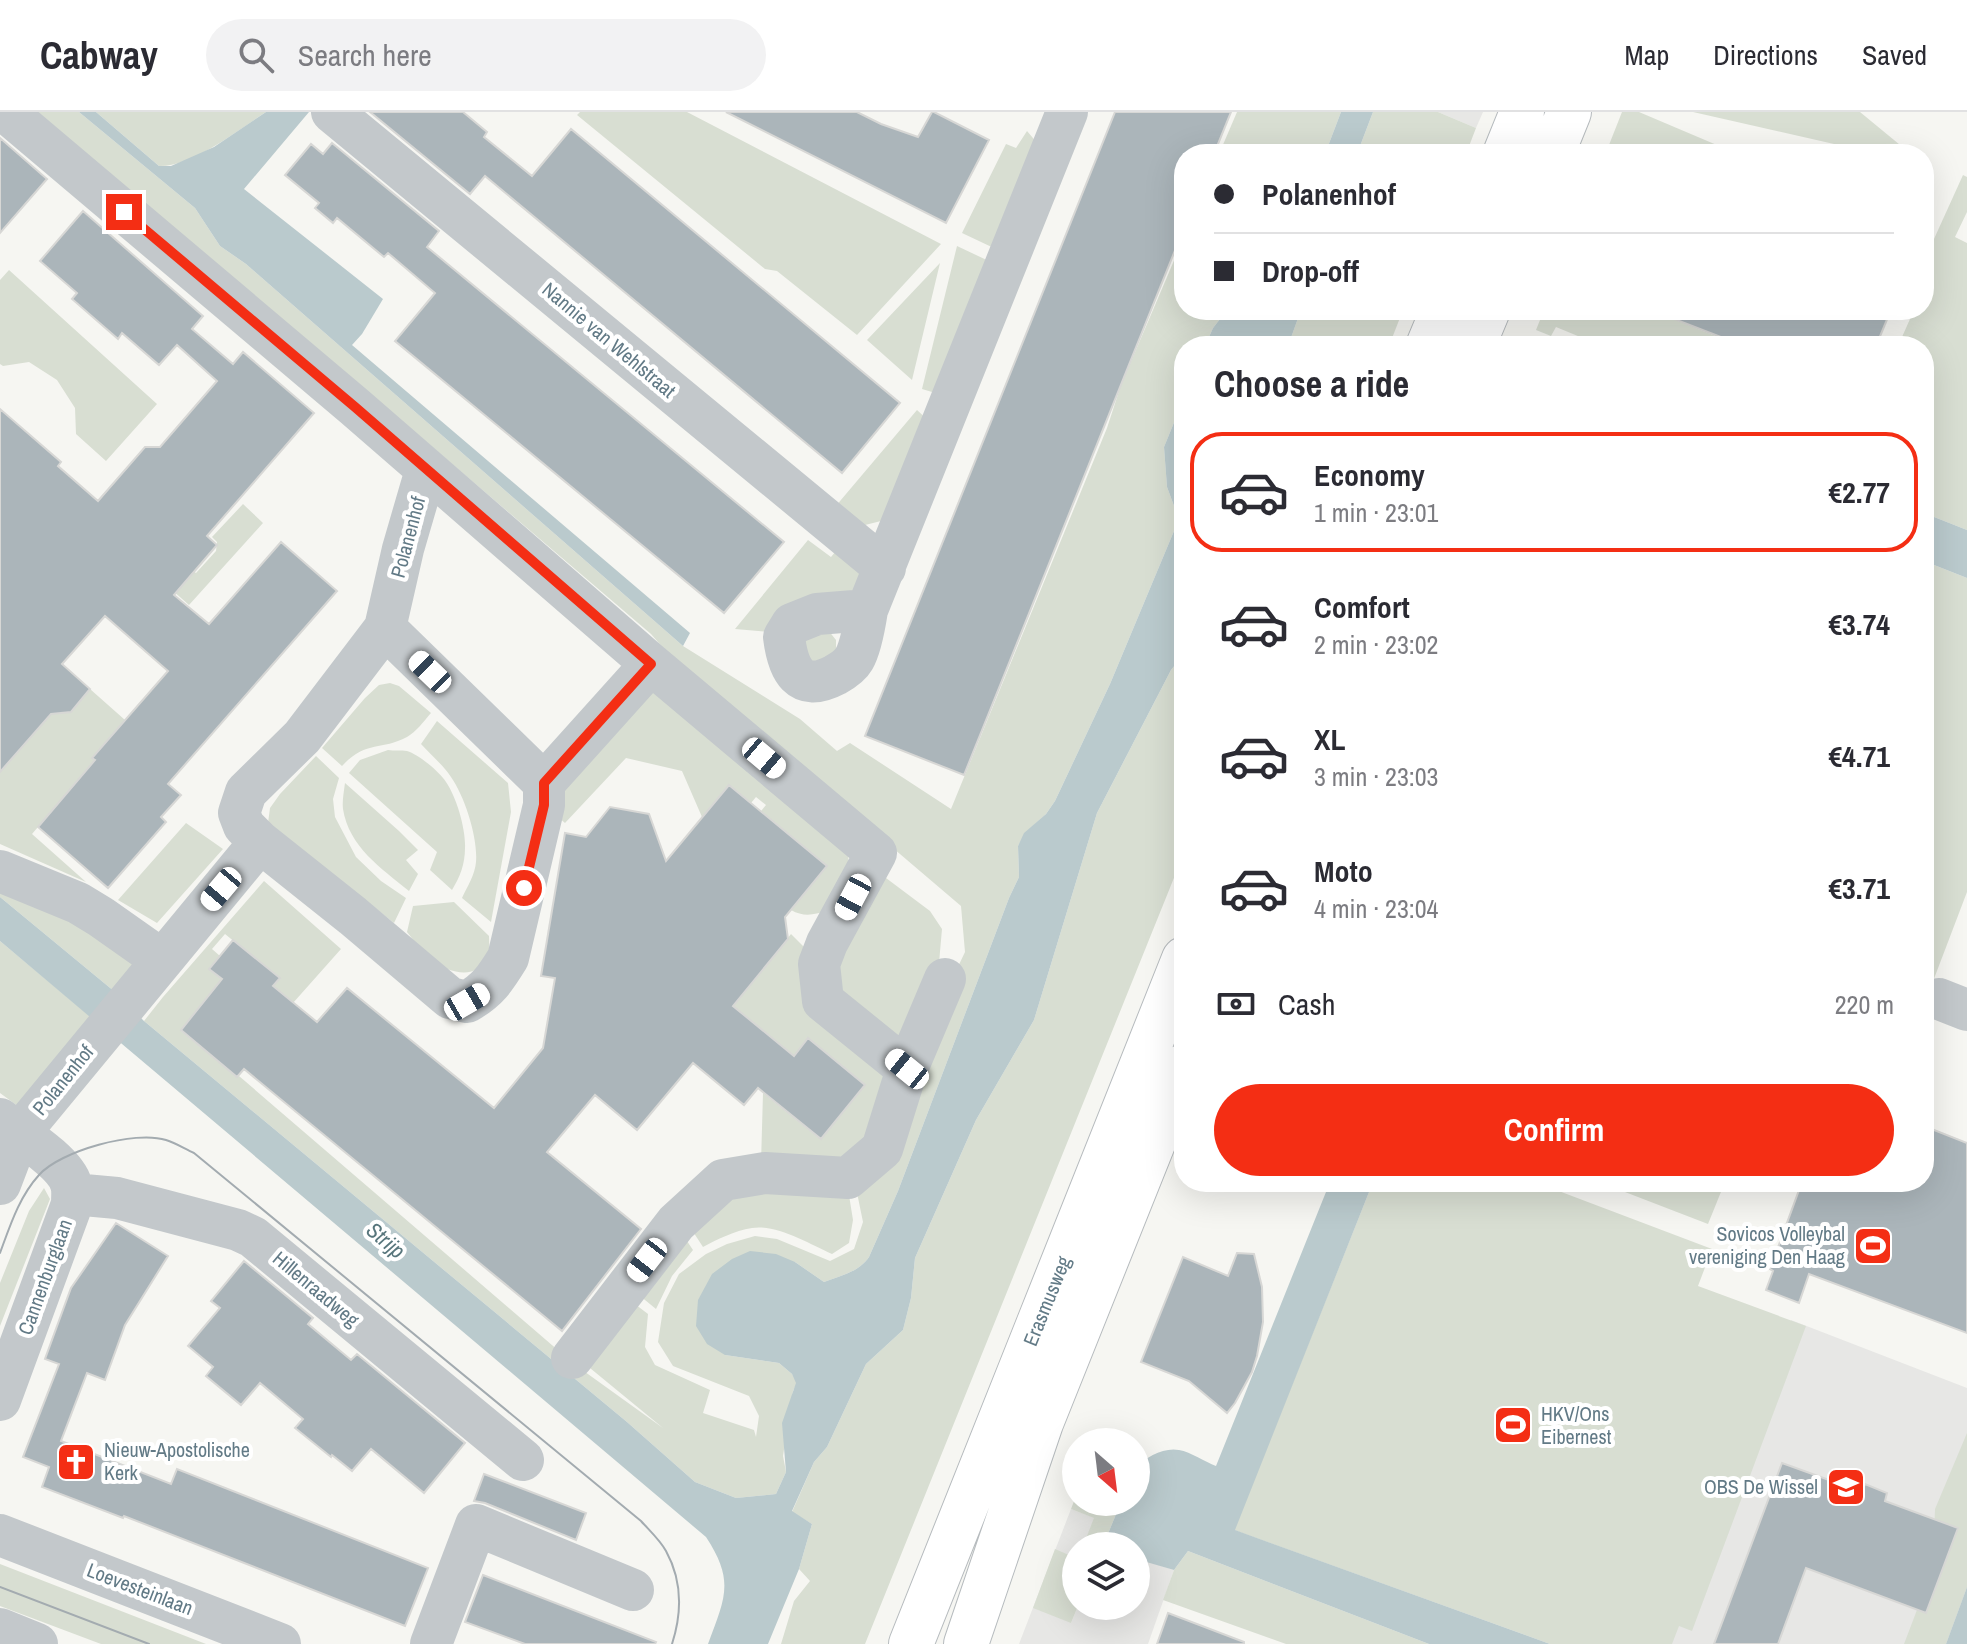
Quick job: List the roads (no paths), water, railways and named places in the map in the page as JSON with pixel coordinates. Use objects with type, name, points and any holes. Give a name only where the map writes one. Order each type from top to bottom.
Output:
[{"type":"main road","points":[[1509,144],[1522,112]]},
{"type":"main road","points":[[1556,144],[1569,112]]},
{"type":"main road","name":"Erasmusweg","points":[[911,1644],[1174,984]]},
{"type":"main road","name":"Erasmusweg","points":[[966,1644],[1041,1423],[1174,1091]]},
{"type":"street","points":[[6,112],[426,470]]},
{"type":"street","name":"Nannie van Wehlstraat","points":[[332,112],[885,568]]},
{"type":"street","points":[[867,610],[1055,116]]},
{"type":"street","name":"Polanenhof","points":[[544,783],[544,805],[508,958],[483,992],[467,1002],[450,998],[260,842],[244,826],[239,813],[246,792],[302,737],[385,628],[403,549],[426,470],[876,853],[827,943],[819,964],[823,1001],[907,1069]]},
{"type":"street","points":[[385,628],[544,783],[651,664]]},
{"type":"street","name":"Polanenhof","points":[[9,1126],[115,1017],[260,842]]},
{"type":"street","points":[[0,871],[78,903],[162,960]]},
{"type":"street","points":[[572,1358],[676,1223],[723,1180],[765,1173],[848,1178],[882,1149],[907,1069],[945,979]]},
{"type":"street","points":[[0,1184],[9,1126]]},
{"type":"street","name":"Cannenburglaan","points":[[0,1400],[73,1194],[65,1172],[55,1161],[9,1126]]},
{"type":"street","name":"Hillenraadweg","points":[[73,1194],[117,1198],[238,1230],[253,1237],[523,1460]]},
{"type":"street","points":[[431,1644],[476,1525],[633,1590]]},
{"type":"street","name":"Loevesteinlaan","points":[[0,1535],[280,1644]]},
{"type":"street","points":[[0,1629],[37,1644]]},
{"type":"water","points":[[79,112],[96,112],[159,166],[171,166],[214,147],[266,112],[309,112],[244,189],[383,299],[352,345],[690,633],[683,646],[246,264],[220,246],[195,208]]},
{"type":"water","points":[[1341,112],[1373,112],[1361,144],[1329,144]]},
{"type":"water","points":[[1219,320],[1297,320],[1292,336],[1209,336]]},
{"type":"water","points":[[1174,422],[1174,506],[1167,487],[1164,447]]},
{"type":"water","points":[[1934,517],[1967,530],[1967,578],[1934,565]]},
{"type":"water","name":"Strijp","points":[[1174,531],[1174,666],[1097,813],[1034,1020],[976,1120],[915,1258],[911,1298],[903,1330],[866,1364],[827,1447],[814,1462],[792,1511],[812,1524],[799,1569],[768,1644],[708,1644],[722,1602],[724,1578],[706,1537],[0,941],[0,897],[695,1482],[736,1498],[776,1494],[786,1472],[782,1423],[796,1383],[792,1374],[779,1363],[725,1355],[707,1344],[696,1326],[698,1300],[712,1274],[732,1259],[750,1251],[776,1254],[795,1262],[824,1282],[855,1270],[869,1257],[898,1191],[1019,877],[1018,846],[1024,833],[1046,814],[1055,801],[1110,684]]},
{"type":"water","points":[[1326,1192],[1369,1192],[1235,1530],[1550,1644],[1429,1644],[1188,1551],[1174,1570],[1150,1563],[1150,1532],[1109,1532],[1115,1516],[1150,1516],[1150,1457],[1173,1449],[1216,1466]]},
{"type":"water","points":[[1967,1587],[1967,1644],[1946,1644]]},
{"type":"tram line","points":[[0,1253],[26,1193],[39,1175],[63,1158],[99,1145],[136,1138],[166,1140],[194,1153],[641,1521],[664,1547],[675,1573],[679,1609],[672,1644]]},
{"type":"tram line","points":[[0,1587],[149,1644]]},
{"type":"place","name":"Sovicos Volleybal vereniging Den Haag","points":[[1873,1246]]},
{"type":"place","name":"HKV/Ons Eibernest","points":[[1513,1425]]},
{"type":"place","name":"Nieuw-Apostolische Kerk","points":[[76,1462]]},
{"type":"place","name":"OBS De Wissel","points":[[1846,1487]]}]
